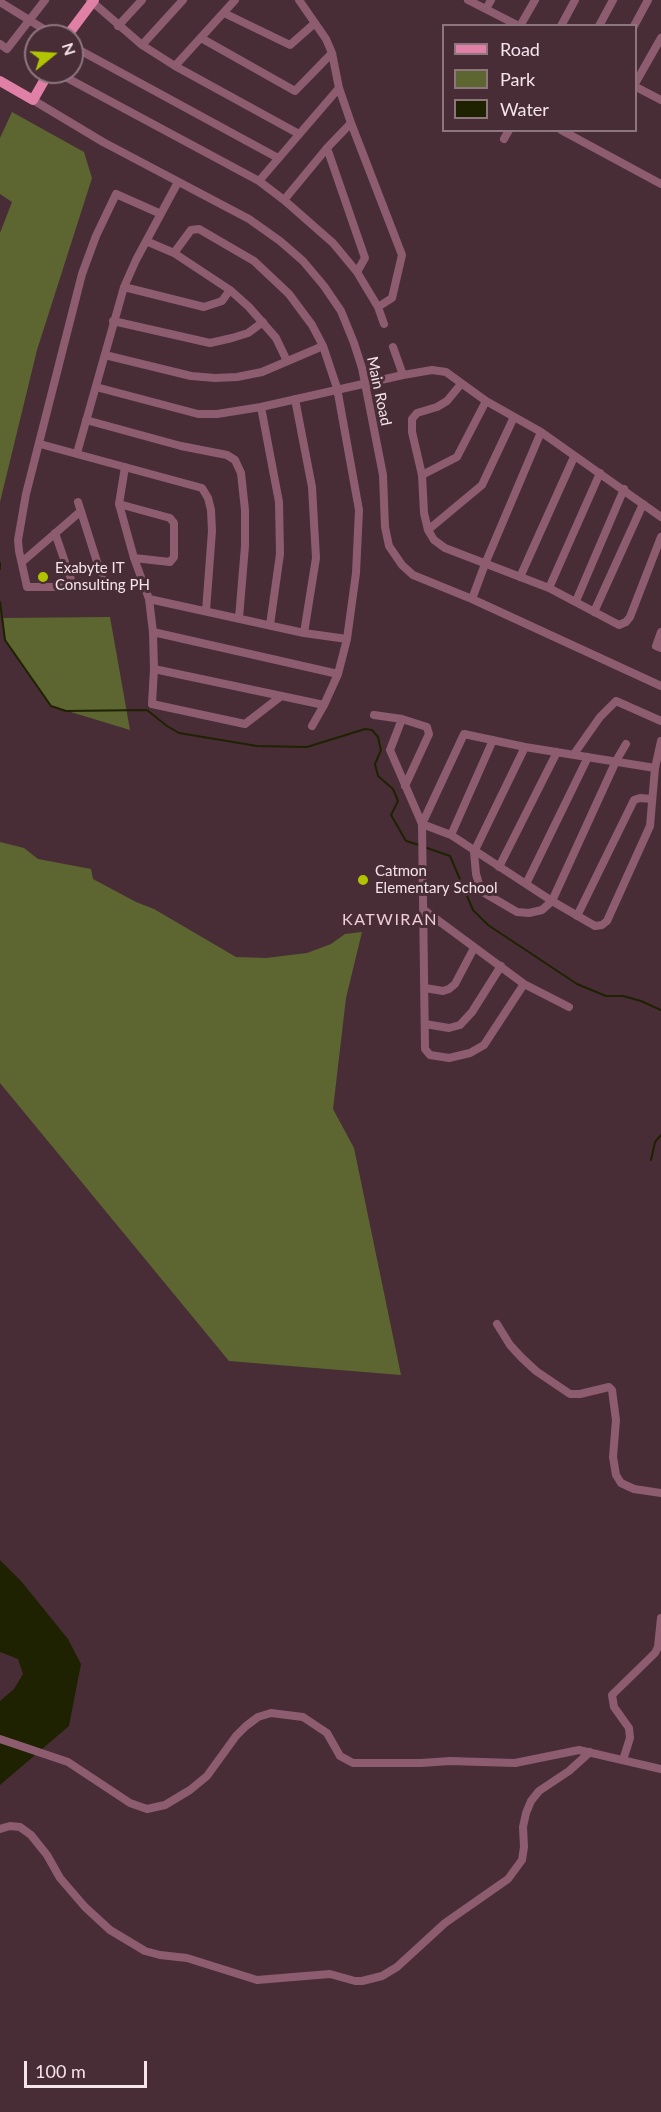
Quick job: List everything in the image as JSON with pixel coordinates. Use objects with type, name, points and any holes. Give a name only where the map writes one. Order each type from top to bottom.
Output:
[{"type":"main road","points":[[76,24],[92,1]]},
{"type":"main road","points":[[0,81],[30,98]]},
{"type":"main road","points":[[30,98],[36,84]]},
{"type":"main road","points":[[30,98],[40,84]]},
{"type":"street","points":[[0,44],[7,49],[45,0]]},
{"type":"street","points":[[118,26],[142,0]]},
{"type":"street","points":[[142,45],[183,0]]},
{"type":"street","points":[[175,66],[236,0]]},
{"type":"street","points":[[299,0],[326,39],[332,53],[339,87],[351,123],[402,255],[392,298],[378,307]]},
{"type":"street","points":[[468,0],[516,24]]},
{"type":"street","points":[[486,9],[490,0]]},
{"type":"street","points":[[521,24],[535,0]]},
{"type":"street","points":[[562,24],[575,0]]},
{"type":"street","points":[[600,24],[613,0]]},
{"type":"street","points":[[635,24],[648,0]]},
{"type":"street","points":[[92,1],[142,45],[175,66],[299,134]]},
{"type":"street","points":[[0,2],[37,24]]},
{"type":"street","points":[[224,13],[290,45],[315,23]]},
{"type":"street","points":[[201,38],[295,91],[332,53]]},
{"type":"street","points":[[637,80],[661,38]]},
{"type":"street","points":[[84,53],[278,158]]},
{"type":"street","points":[[78,84],[259,181],[284,200],[333,243],[357,272],[378,307],[384,324]]},
{"type":"street","points":[[259,181],[339,87]]},
{"type":"street","points":[[637,87],[661,99]]},
{"type":"street","name":"Main Road","points":[[30,98],[103,142],[249,219],[303,261],[324,286],[341,310],[354,343],[365,383],[383,475],[385,527],[389,546],[395,557],[414,575],[472,599],[661,686]]},
{"type":"street","points":[[284,200],[351,123]]},
{"type":"street","points":[[504,139],[508,132]]},
{"type":"street","points":[[565,132],[661,184]]},
{"type":"street","points":[[327,148],[365,258],[357,272]]},
{"type":"street","points":[[77,453],[124,287],[178,182]]},
{"type":"street","points":[[78,502],[105,587],[27,587],[18,540],[26,494],[82,274],[96,236],[116,194],[161,214]]},
{"type":"street","points":[[174,253],[191,230],[200,228],[254,261],[290,294],[312,325],[323,346],[337,388],[359,510],[356,573],[347,639],[338,674],[312,726]]},
{"type":"street","points":[[146,241],[174,253],[230,290],[249,307],[276,338],[287,361]]},
{"type":"street","points":[[124,287],[204,307],[222,301],[230,290]]},
{"type":"street","points":[[113,321],[210,343],[248,333],[263,322]]},
{"type":"street","points":[[105,356],[190,376],[237,377],[262,372],[323,346]]},
{"type":"street","points":[[393,347],[403,375]]},
{"type":"street","points":[[96,387],[198,414],[235,412],[337,388],[432,370],[446,372],[486,401],[541,432],[574,458],[624,489],[661,517]]},
{"type":"street","points":[[462,384],[447,401],[437,407],[417,412],[412,419],[412,432],[422,475],[424,513],[428,530],[434,540],[445,548],[549,588],[619,625],[630,617],[661,537]]},
{"type":"street","points":[[295,399],[312,487],[316,558],[304,633]]},
{"type":"street","points":[[422,475],[457,457],[486,401]]},
{"type":"street","points":[[261,407],[279,513],[280,554],[270,625]]},
{"type":"street","points":[[428,530],[482,485],[514,417]]},
{"type":"street","points":[[86,420],[181,446],[227,455],[235,460],[240,473],[245,510],[245,546],[239,618]]},
{"type":"street","points":[[472,599],[484,564],[541,432]]},
{"type":"street","points":[[40,444],[201,488],[208,498],[212,531],[206,611]]},
{"type":"street","points":[[520,577],[574,458]]},
{"type":"street","points":[[125,467],[119,504],[149,599],[153,632],[152,704],[245,724],[280,697]]},
{"type":"street","points":[[549,588],[600,473]]},
{"type":"street","points":[[576,601],[624,489]]},
{"type":"street","points":[[119,504],[170,518],[174,524],[174,557],[170,562],[135,558]]},
{"type":"street","points":[[594,612],[643,504]]},
{"type":"street","points":[[22,562],[81,511]]},
{"type":"street","points":[[55,533],[74,588]]},
{"type":"street","points":[[149,599],[304,633],[347,639]]},
{"type":"street","points":[[153,632],[338,674]]},
{"type":"street","points":[[661,632],[656,646],[661,648]]},
{"type":"street","points":[[154,669],[324,705]]},
{"type":"street","points":[[574,754],[600,717],[616,701],[661,721]]},
{"type":"street","points":[[374,715],[402,719],[427,727],[429,734],[405,786]]},
{"type":"street","points":[[402,719],[390,750],[422,825],[425,1049],[430,1055],[449,1058],[470,1053],[484,1045],[524,984]]},
{"type":"street","points":[[422,825],[464,734],[525,747],[655,768]]},
{"type":"street","points":[[451,835],[493,740]]},
{"type":"street","points":[[422,825],[451,835],[474,852],[595,926],[607,921],[650,826],[655,768],[661,741]]},
{"type":"street","points":[[525,747],[474,852],[476,874],[482,891],[518,912],[529,913],[542,910],[552,901],[626,744]]},
{"type":"street","points":[[499,867],[557,752]]},
{"type":"street","points":[[526,884],[588,757]]},
{"type":"street","points":[[577,916],[633,801],[640,798],[652,799]]},
{"type":"street","points":[[424,909],[524,984],[569,1007]]},
{"type":"street","points":[[425,988],[443,992],[449,989],[455,984],[474,948]]},
{"type":"street","points":[[425,1024],[449,1028],[460,1025],[472,1012],[501,966]]},
{"type":"street","points":[[497,1324],[510,1345],[521,1357],[536,1371],[570,1394],[609,1387],[612,1390],[616,1420],[613,1456],[616,1474],[621,1483],[634,1489],[661,1493]]},
{"type":"street","points":[[623,1760],[630,1738],[629,1728],[614,1707],[612,1695],[658,1653],[661,1617]]},
{"type":"street","points":[[0,1739],[53,1756],[80,1769],[130,1803],[147,1809],[165,1805],[190,1790],[207,1776],[246,1725],[258,1717],[271,1713],[303,1717],[327,1733],[340,1756],[353,1763],[450,1761],[515,1763],[579,1750],[661,1769]]},
{"type":"street","points":[[0,1829],[10,1826],[20,1827],[31,1835],[47,1855],[60,1878],[85,1907],[110,1930],[145,1951],[187,1958],[257,1980],[330,1974],[362,1981],[382,1976],[397,1967],[445,1923],[508,1879],[522,1860],[523,1827],[531,1801],[538,1791],[569,1771],[590,1752]]},
{"type":"green space","points":[[12,112],[84,152],[92,178],[37,350],[0,502],[0,233],[12,202],[0,194],[0,138]]},
{"type":"green space","points":[[110,617],[130,730],[51,706],[5,640],[3,618]]},
{"type":"green space","points":[[0,842],[24,848],[38,859],[91,869],[93,879],[154,909],[236,957],[266,958],[307,953],[331,944],[345,934],[362,932],[346,998],[333,1109],[354,1148],[401,1375],[229,1361],[0,1083]]},
{"type":"water","points":[[0,1560],[21,1581],[68,1639],[81,1664],[69,1726],[0,1785],[0,1701],[14,1689],[23,1674],[18,1659],[0,1652]]},
{"type":"waterway","points":[[0,563],[0,569]]},
{"type":"waterway","points":[[0,602],[5,640],[51,706],[66,711],[147,710],[179,733],[257,746],[307,747],[365,729],[372,730],[378,737],[381,750],[375,764],[378,776],[393,789],[398,801],[391,815],[406,841],[419,845]]},
{"type":"waterway","points":[[424,847],[450,856],[473,910],[488,925],[577,984],[606,996],[623,996],[661,1010]]},
{"type":"waterway","points":[[651,1160],[655,1142],[661,1135]]},
{"type":"place","name":"Exabyte IT Consulting PH","points":[[43,577]]},
{"type":"place","name":"Catmon Elementary School","points":[[363,880]]},
{"type":"district","name":"KATWIRAN","points":[[390,920]]}]
